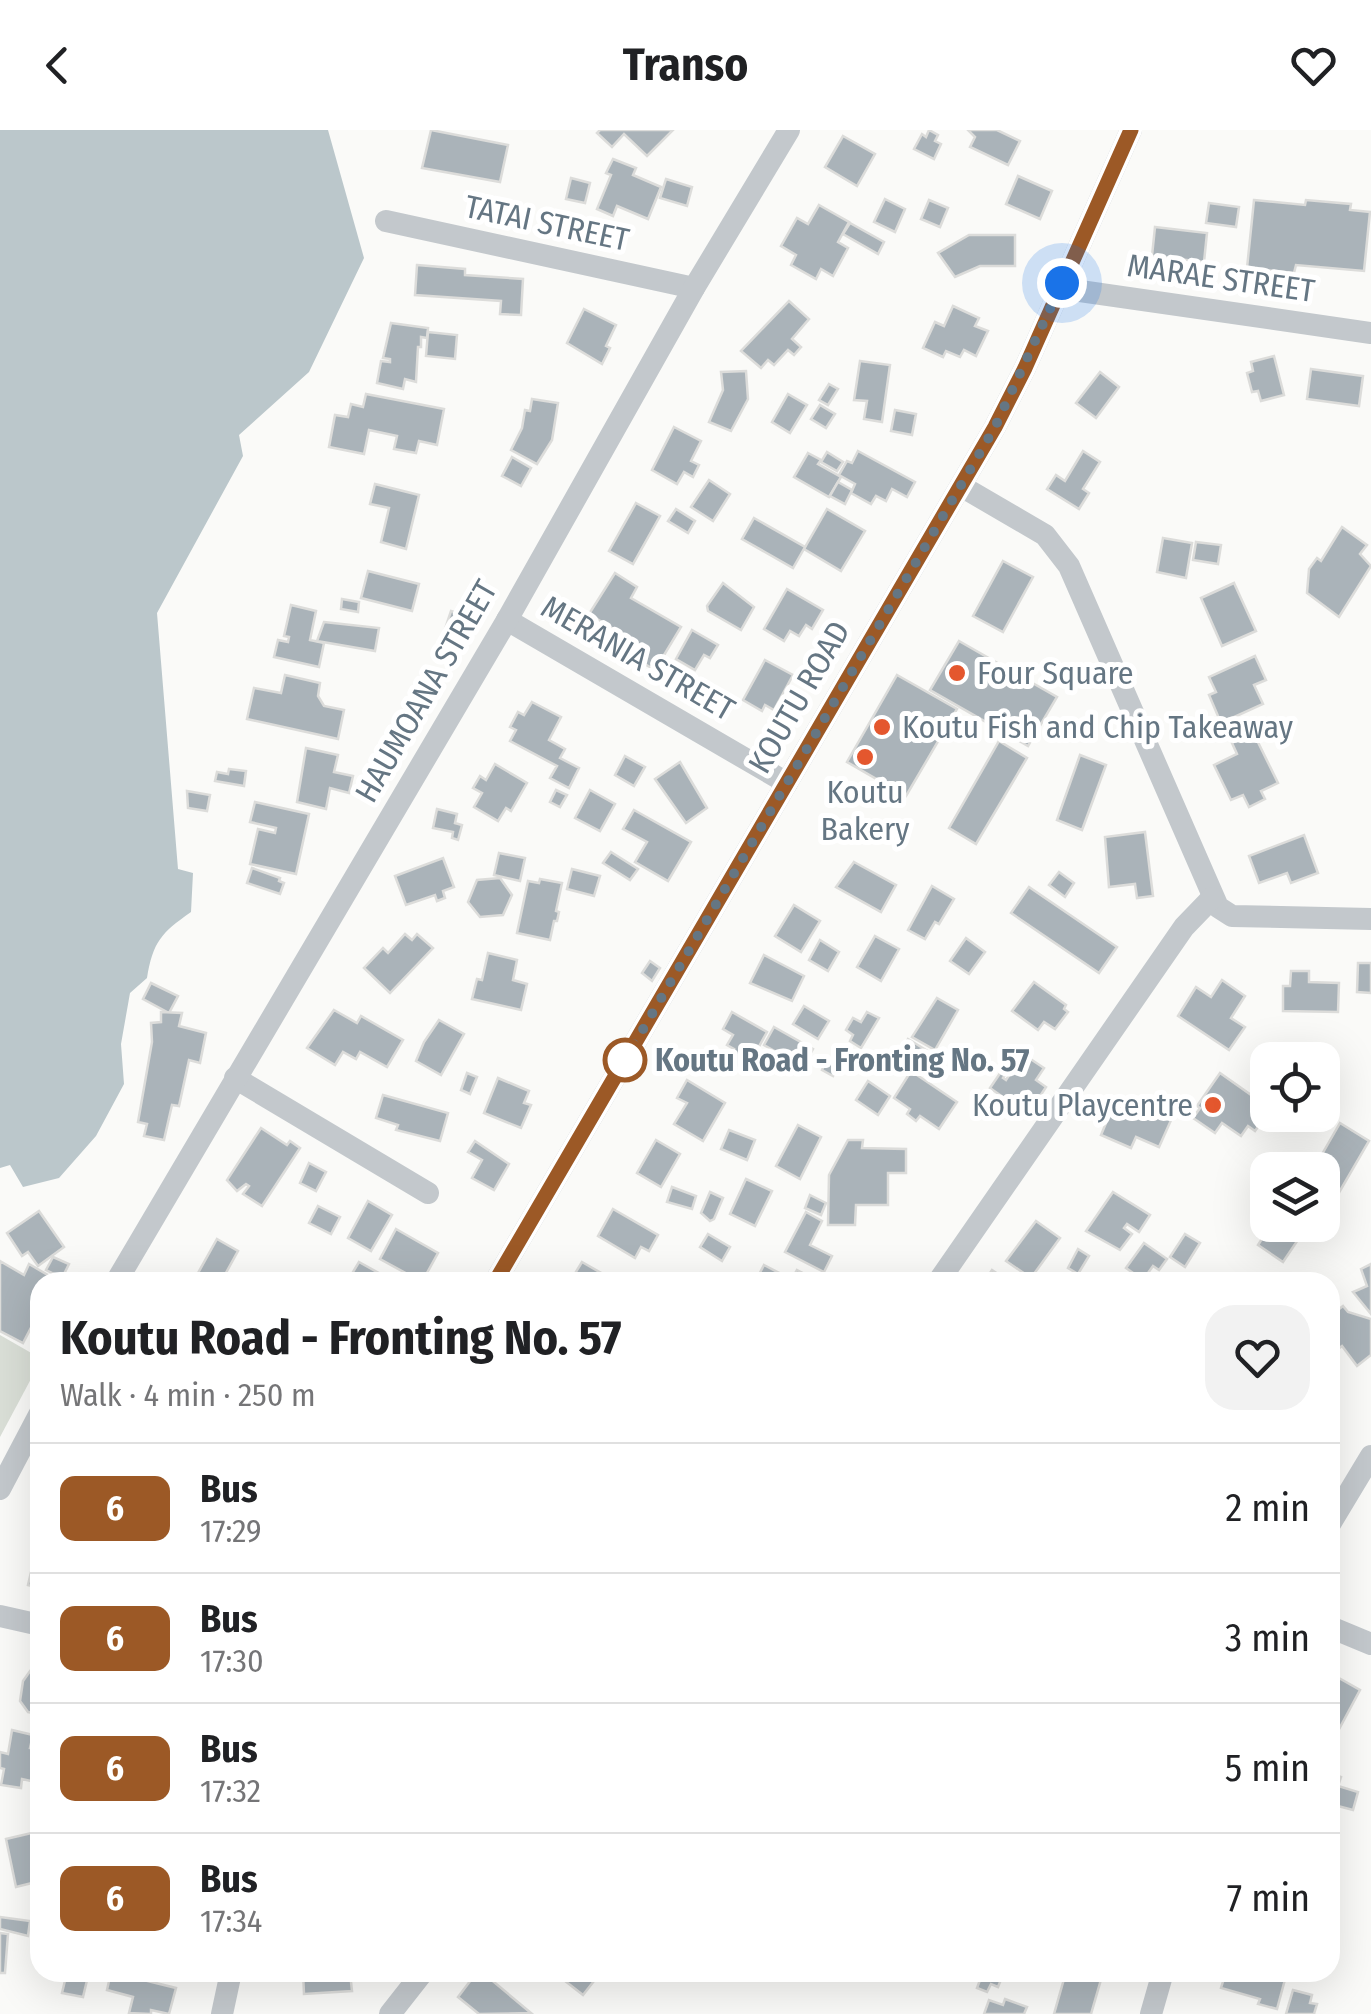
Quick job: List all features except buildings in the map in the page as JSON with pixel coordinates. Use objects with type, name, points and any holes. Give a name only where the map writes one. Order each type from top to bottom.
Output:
[{"type":"street","name":"HAUMOANA STREET","points":[[122,1272],[507,620],[694,288],[789,130]]},
{"type":"street","name":"KOUTU ROAD","points":[[501,1272],[961,486],[1010,397],[1131,130]]},
{"type":"street","name":"TATAI STREET","points":[[386,221],[694,288]]},
{"type":"street","name":"MARAE STREET","points":[[1062,283],[1080,291],[1371,332]]},
{"type":"street","points":[[961,486],[1022,520],[1060,551],[1218,907],[1232,916],[1371,919]]},
{"type":"street","name":"MERANIA STREET","points":[[507,620],[786,784]]},
{"type":"street","points":[[945,1272],[1184,927],[1212,898]]},
{"type":"street","points":[[235,1078],[428,1193]]},
{"type":"street","points":[[0,1489],[30,1432]]},
{"type":"street","points":[[1340,1507],[1371,1456]]},
{"type":"street","points":[[0,1616],[30,1623]]},
{"type":"street","points":[[1340,1631],[1371,1644]]},
{"type":"street","points":[[222,2014],[229,1982]]},
{"type":"street","points":[[390,2014],[415,1982]]},
{"type":"street","points":[[1151,2014],[1160,1982]]},
{"type":"shaded area","points":[[0,130],[328,130],[364,258],[309,372],[239,435],[243,456],[157,613],[178,869],[193,873],[191,912],[160,939],[147,978],[130,993],[121,1044],[124,1084],[96,1136],[59,1178],[23,1187],[10,1165],[0,1168]]},
{"type":"shaded area","points":[[0,1335],[30,1352],[30,1381],[0,1437]]},
{"type":"bus line","name":"6","points":[[501,1272],[995,427],[1131,130]]},
{"type":"place","name":"Four Square","points":[[957,673]]},
{"type":"place","name":"Koutu Fish and Chip Takeaway","points":[[882,727]]},
{"type":"place","name":"Koutu Bakery","points":[[865,757]]},
{"type":"place","name":"Koutu Road - Fronting No. 57","points":[[625,1060]]},
{"type":"place","name":"Koutu Playcentre","points":[[1213,1105]]},
{"type":"route","points":[[625,1060],[995,427],[1062,283]]}]
